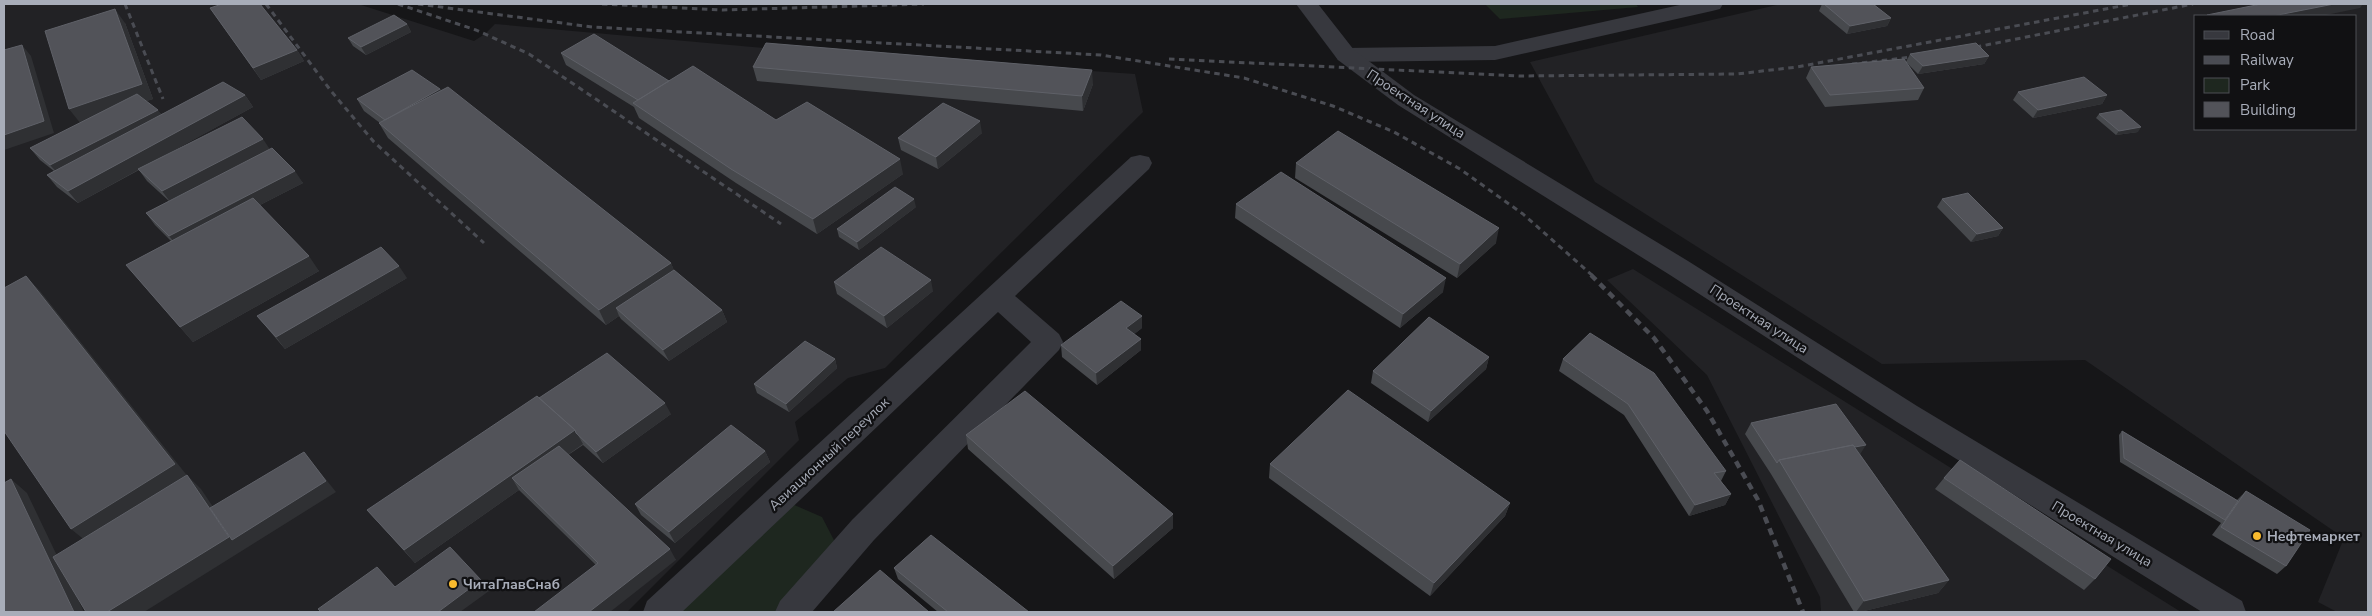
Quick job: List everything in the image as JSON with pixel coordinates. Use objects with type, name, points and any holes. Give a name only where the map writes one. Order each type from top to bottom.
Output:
[{"type":"street","name":"Проектная улица","points":[[1307,4],[1346,55],[1406,100],[1679,268],[1907,414],[2230,612]]},
{"type":"street","points":[[1346,55],[1495,53],[1712,4]]},
{"type":"street","name":"Авиационный переулок","points":[[660,612],[1140,163]]},
{"type":"street","points":[[792,612],[863,530],[1050,342],[998,296]]},
{"type":"shaded area","name":"ЧитаГлавСнаб","points":[[4,4],[358,4],[474,41],[495,24],[774,49],[1135,74],[1143,112],[885,368],[848,378],[795,422],[799,440],[627,612],[4,612]]},
{"type":"shaded area","name":"Нефтемаркет","points":[[1781,4],[2368,4],[2368,612],[2337,612],[2318,602],[2344,538],[2085,360],[1882,364],[1595,182],[1530,62]]},
{"type":"shaded area","points":[[1633,269],[2181,612],[1821,612],[1820,597],[1707,375],[1607,280]]},
{"type":"green space","points":[[1485,4],[1636,4],[1638,7],[1500,19]]},
{"type":"green space","points":[[792,504],[822,517],[837,546],[778,612],[678,612]]},
{"type":"building","points":[[222,4],[260,4],[297,50],[253,68],[210,8]]},
{"type":"building","points":[[1824,4],[1873,4],[1891,18],[1850,26]]},
{"type":"building","points":[[2261,4],[2334,4],[2278,15],[2207,15]]},
{"type":"building","points":[[115,9],[142,84],[69,109],[45,31]]},
{"type":"building","points":[[394,15],[407,24],[361,47],[348,38]]},
{"type":"building","points":[[594,34],[669,81],[638,100],[561,53]]},
{"type":"building","points":[[766,43],[1092,70],[1082,96],[753,67]]},
{"type":"building","points":[[1976,43],[1989,56],[1923,66],[1910,54]]},
{"type":"building","points":[[22,45],[44,121],[4,135],[4,50]]},
{"type":"building","points":[[1904,59],[1924,88],[1830,95],[1811,67]]},
{"type":"building","points":[[693,66],[776,120],[807,102],[900,159],[813,219],[731,169],[633,103]]},
{"type":"building","points":[[412,70],[440,89],[385,120],[357,99]]},
{"type":"building","points":[[2084,77],[2107,95],[2038,110],[2018,92]]},
{"type":"building","points":[[223,82],[245,95],[68,191],[47,175]]},
{"type":"building","points":[[448,87],[671,263],[599,310],[379,123]]},
{"type":"building","points":[[137,94],[158,110],[50,165],[30,148]]},
{"type":"building","points":[[943,103],[980,121],[936,157],[898,138]]},
{"type":"building","points":[[2121,110],[2141,127],[2119,131],[2099,114]]},
{"type":"building","points":[[242,117],[263,139],[162,191],[138,169]]},
{"type":"building","points":[[1338,131],[1499,228],[1460,264],[1296,163]]},
{"type":"building","points":[[272,148],[295,171],[169,236],[146,213]]},
{"type":"building","points":[[1281,172],[1446,278],[1403,314],[1236,204]]},
{"type":"building","points":[[895,187],[914,199],[857,242],[837,229]]},
{"type":"building","points":[[1968,193],[2003,228],[1977,234],[1942,199]]},
{"type":"building","points":[[253,198],[309,256],[180,327],[126,265]]},
{"type":"building","points":[[381,247],[399,266],[276,337],[257,316]]},
{"type":"building","points":[[881,247],[931,280],[884,316],[834,282]]},
{"type":"building","points":[[674,270],[722,310],[663,350],[616,308]]},
{"type":"building","points":[[26,276],[175,464],[71,529],[4,431],[4,288]]},
{"type":"building","points":[[1121,301],[1142,316],[1126,328],[1141,339],[1096,373],[1061,345]]},
{"type":"building","points":[[1429,317],[1489,357],[1431,411],[1373,371]]},
{"type":"building","points":[[1590,333],[1654,373],[1726,471],[1714,473],[1731,494],[1695,505],[1628,404],[1563,359]]},
{"type":"building","points":[[805,341],[835,359],[786,404],[754,384]]},
{"type":"building","points":[[607,353],[665,403],[596,452],[575,430],[539,398]]},
{"type":"building","points":[[1348,390],[1510,503],[1434,583],[1270,464]]},
{"type":"building","points":[[1025,391],[1173,514],[1113,566],[966,435]]},
{"type":"building","points":[[537,396],[575,430],[404,550],[367,510]]},
{"type":"building","points":[[1836,404],[1866,445],[1855,447],[1853,445],[1779,460],[1777,463],[1751,423]]},
{"type":"building","points":[[731,425],[765,451],[669,532],[635,504]]},
{"type":"building","points":[[2122,431],[2238,501],[2225,520],[2124,458]]},
{"type":"building","points":[[1853,445],[1949,580],[1864,601],[1779,460]]},
{"type":"building","points":[[559,446],[670,549],[589,612],[534,612],[598,563],[512,478]]},
{"type":"building","points":[[304,452],[326,481],[232,540],[210,508]]},
{"type":"building","points":[[1960,460],[2111,559],[2095,579],[1944,478]]},
{"type":"building","points":[[187,475],[229,537],[107,612],[86,612],[53,557]]},
{"type":"building","points":[[11,479],[74,612],[4,612],[4,483]]},
{"type":"building","name":"Нефтемаркет","points":[[2246,491],[2310,530],[2286,566],[2221,527]]},
{"type":"building","points":[[931,535],[1029,612],[948,612],[894,568]]},
{"type":"building","name":"ЧитаГлавСнаб","points":[[450,547],[481,580],[438,612],[321,612],[318,609],[377,567],[395,587]]},
{"type":"building","points":[[880,570],[929,612],[833,612]]},
{"type":"railway","points":[[125,4],[163,99]]},
{"type":"railway","points":[[266,4],[331,91],[374,142],[484,243]]},
{"type":"railway","points":[[398,4],[476,30],[529,54],[781,224]]},
{"type":"railway","points":[[418,4],[592,27],[1101,55],[1244,78],[1333,106],[1394,132],[1460,169],[1523,214],[1593,276]]},
{"type":"railway","points":[[602,4],[723,10],[924,4]]},
{"type":"railway","points":[[1169,59],[1520,76],[1737,74],[1797,67],[2132,4]]},
{"type":"railway","points":[[1966,49],[2193,4]]},
{"type":"railway","points":[[1852,64],[1921,56]]},
{"type":"railway","points":[[1591,275],[1654,338],[1707,411],[1758,500],[1803,612]]},
{"type":"place","name":"Нефтемаркет","points":[[2257,536]]},
{"type":"place","name":"ЧитаГлавСнаб","points":[[453,584]]}]
